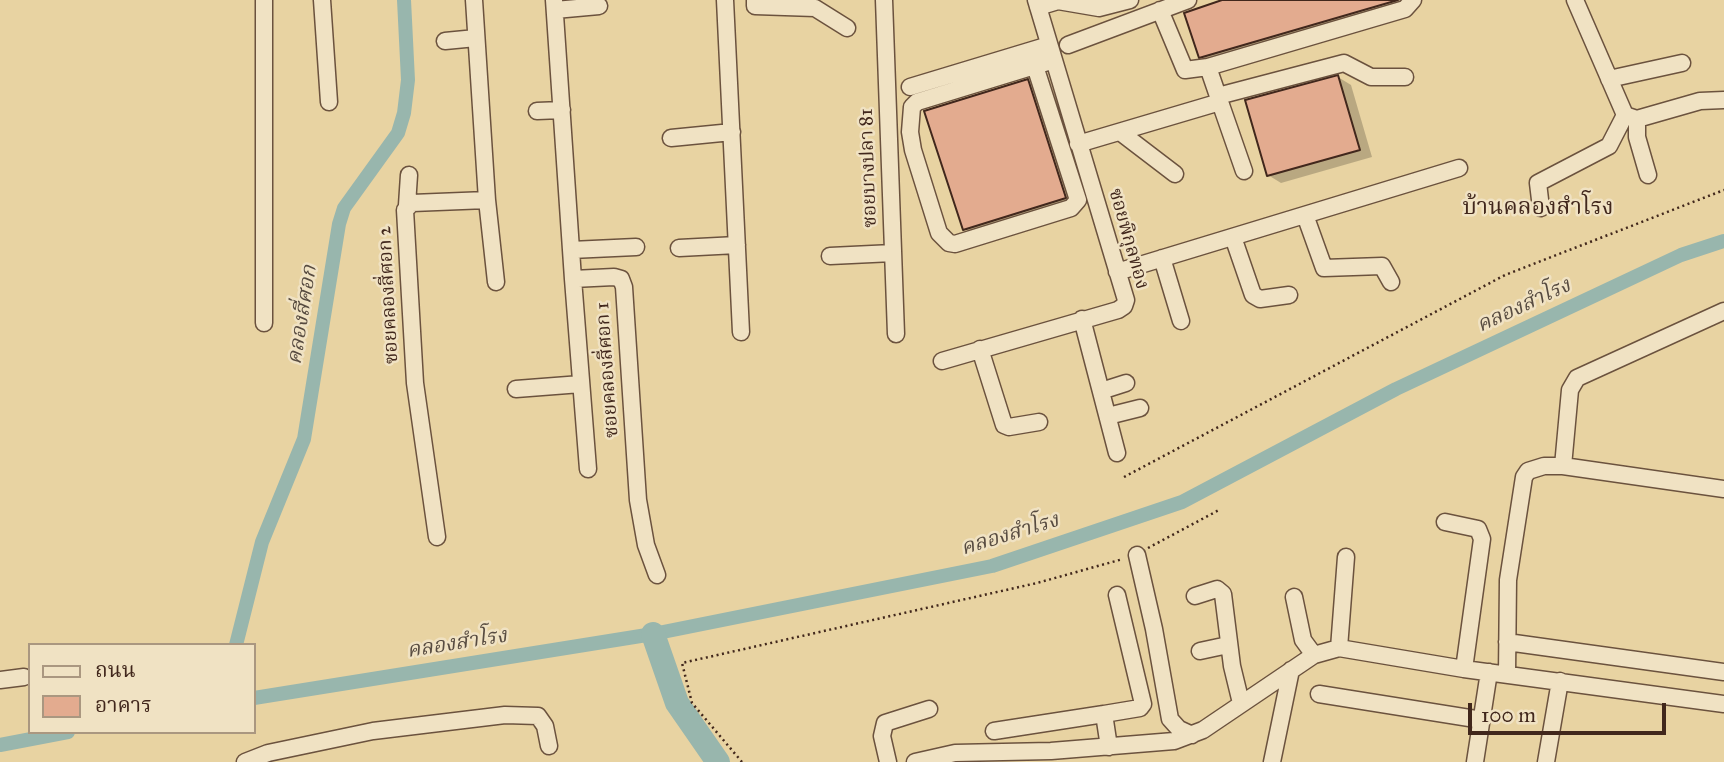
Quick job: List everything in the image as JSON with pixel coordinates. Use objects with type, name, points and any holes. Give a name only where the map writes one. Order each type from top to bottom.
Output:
[{"type":"street","points":[[264,0],[264,323]]},
{"type":"street","points":[[322,0],[329,102]]},
{"type":"street","points":[[474,0],[487,200],[496,282]]},
{"type":"street","points":[[725,0],[741,332]]},
{"type":"street","points":[[755,0],[755,6],[819,5],[846,27]]},
{"type":"street","name":"ซอยบางปลา 81","points":[[884,0],[896,334]]},
{"type":"street","points":[[1037,3],[1058,1],[1098,8],[1130,0]]},
{"type":"street","points":[[910,88],[1056,50],[1188,0]]},
{"type":"street","points":[[1160,10],[1185,70],[1208,67],[1405,9],[1413,0]]},
{"type":"street","points":[[1575,0],[1609,79],[1631,117],[1648,176]]},
{"type":"street","name":"ซอยพิกุลทอง","points":[[942,361],[1124,306],[1125,300],[1078,144],[1056,50],[1037,3]]},
{"type":"street","points":[[587,469],[555,5],[598,6]]},
{"type":"street","points":[[445,41],[476,37]]},
{"type":"street","points":[[1035,66],[1077,193],[1076,205],[955,244],[949,243],[939,233],[913,150],[910,132],[912,107],[917,102],[1035,66],[1056,50]]},
{"type":"street","points":[[1078,144],[1344,63],[1371,77],[1405,77]]},
{"type":"street","points":[[1609,79],[1682,63]]},
{"type":"street","points":[[1208,67],[1244,171]]},
{"type":"street","points":[[1541,208],[1538,183],[1609,146],[1631,117],[1700,101],[1724,100]]},
{"type":"street","points":[[537,111],[562,110]]},
{"type":"street","points":[[671,138],[732,132]]},
{"type":"street","points":[[1120,132],[1175,174]]},
{"type":"street","points":[[1117,272],[1459,168]]},
{"type":"street","points":[[407,205],[409,175]]},
{"type":"street","name":"ซอยคลองสี่ศอก 2","points":[[437,537],[415,383],[407,205],[487,200]]},
{"type":"street","points":[[1305,215],[1324,268],[1382,266],[1391,282]]},
{"type":"street","points":[[1233,237],[1253,295],[1260,299],[1289,295]]},
{"type":"street","points":[[679,248],[737,245]]},
{"type":"street","points":[[571,250],[636,247]]},
{"type":"street","points":[[830,256],[893,253]]},
{"type":"street","points":[[1162,258],[1181,321]]},
{"type":"street","name":"ซอยคลองสี่ศอก 1","points":[[573,279],[614,277],[621,279],[624,287],[638,500],[646,545],[657,575]]},
{"type":"street","points":[[1563,466],[1570,390],[1577,378],[1724,311]]},
{"type":"street","points":[[1082,319],[1117,453]]},
{"type":"street","points":[[980,349],[1004,425],[1009,427],[1038,422]]},
{"type":"street","points":[[1101,391],[1126,383]]},
{"type":"street","points":[[516,389],[581,384]]},
{"type":"street","points":[[1108,416],[1140,408]]},
{"type":"street","points":[[1507,674],[1508,580],[1524,477],[1534,468],[1563,466],[1724,489]]},
{"type":"street","points":[[1445,522],[1478,529],[1482,539],[1464,668]]},
{"type":"street","points":[[1137,555],[1170,719],[1179,729],[1192,735]]},
{"type":"street","points":[[1339,648],[1346,557]]},
{"type":"street","points":[[1195,596],[1221,590],[1228,645],[1241,703]]},
{"type":"street","points":[[994,732],[1140,708],[1143,704],[1117,595]]},
{"type":"street","points":[[1294,597],[1303,640],[1314,655]]},
{"type":"street","points":[[1507,642],[1724,672]]},
{"type":"street","points":[[1200,651],[1228,645]]},
{"type":"street","points":[[915,762],[955,753],[1052,757],[1109,747],[1174,741],[1192,735],[1314,655],[1339,648],[1489,672],[1724,704]]},
{"type":"street","points":[[1272,762],[1291,670]]},
{"type":"street","points":[[1475,762],[1489,672]]},
{"type":"street","points":[[0,680],[24,677]]},
{"type":"street","points":[[1546,762],[1560,681]]},
{"type":"street","points":[[1320,694],[1482,720]]},
{"type":"street","points":[[888,762],[882,736],[885,723],[929,709]]},
{"type":"street","points":[[1104,714],[1109,747]]},
{"type":"street","points":[[244,762],[268,752],[373,731],[505,715],[538,716],[545,726],[549,746]]},
{"type":"path","points":[[1124,477],[1505,275],[1724,190]]},
{"type":"path","points":[[742,762],[692,703],[682,663],[1037,583],[1137,555],[1219,510]]},
{"type":"building","points":[[1222,0],[1398,0],[1199,58],[1184,13]]},
{"type":"building","points":[[1338,75],[1360,150],[1267,176],[1245,100]]},
{"type":"building","points":[[1028,79],[1066,198],[963,230],[924,111]]},
{"type":"waterway","name":"คลองสี่ศอก","points":[[237,643],[262,542],[304,439],[339,224],[344,208],[398,133],[404,113],[408,80],[404,0]]},
{"type":"waterway","name":"คลองสำโรง","points":[[256,698],[653,634],[992,566],[1182,502],[1396,389],[1681,255],[1724,241]]},
{"type":"waterway","points":[[653,634],[677,703],[718,762]]},
{"type":"waterway","name":"คลองสำโรง","points":[[0,745],[58,734]]},
{"type":"district","name":"บ้านคลองสำโรง","points":[[1538,208]]}]
